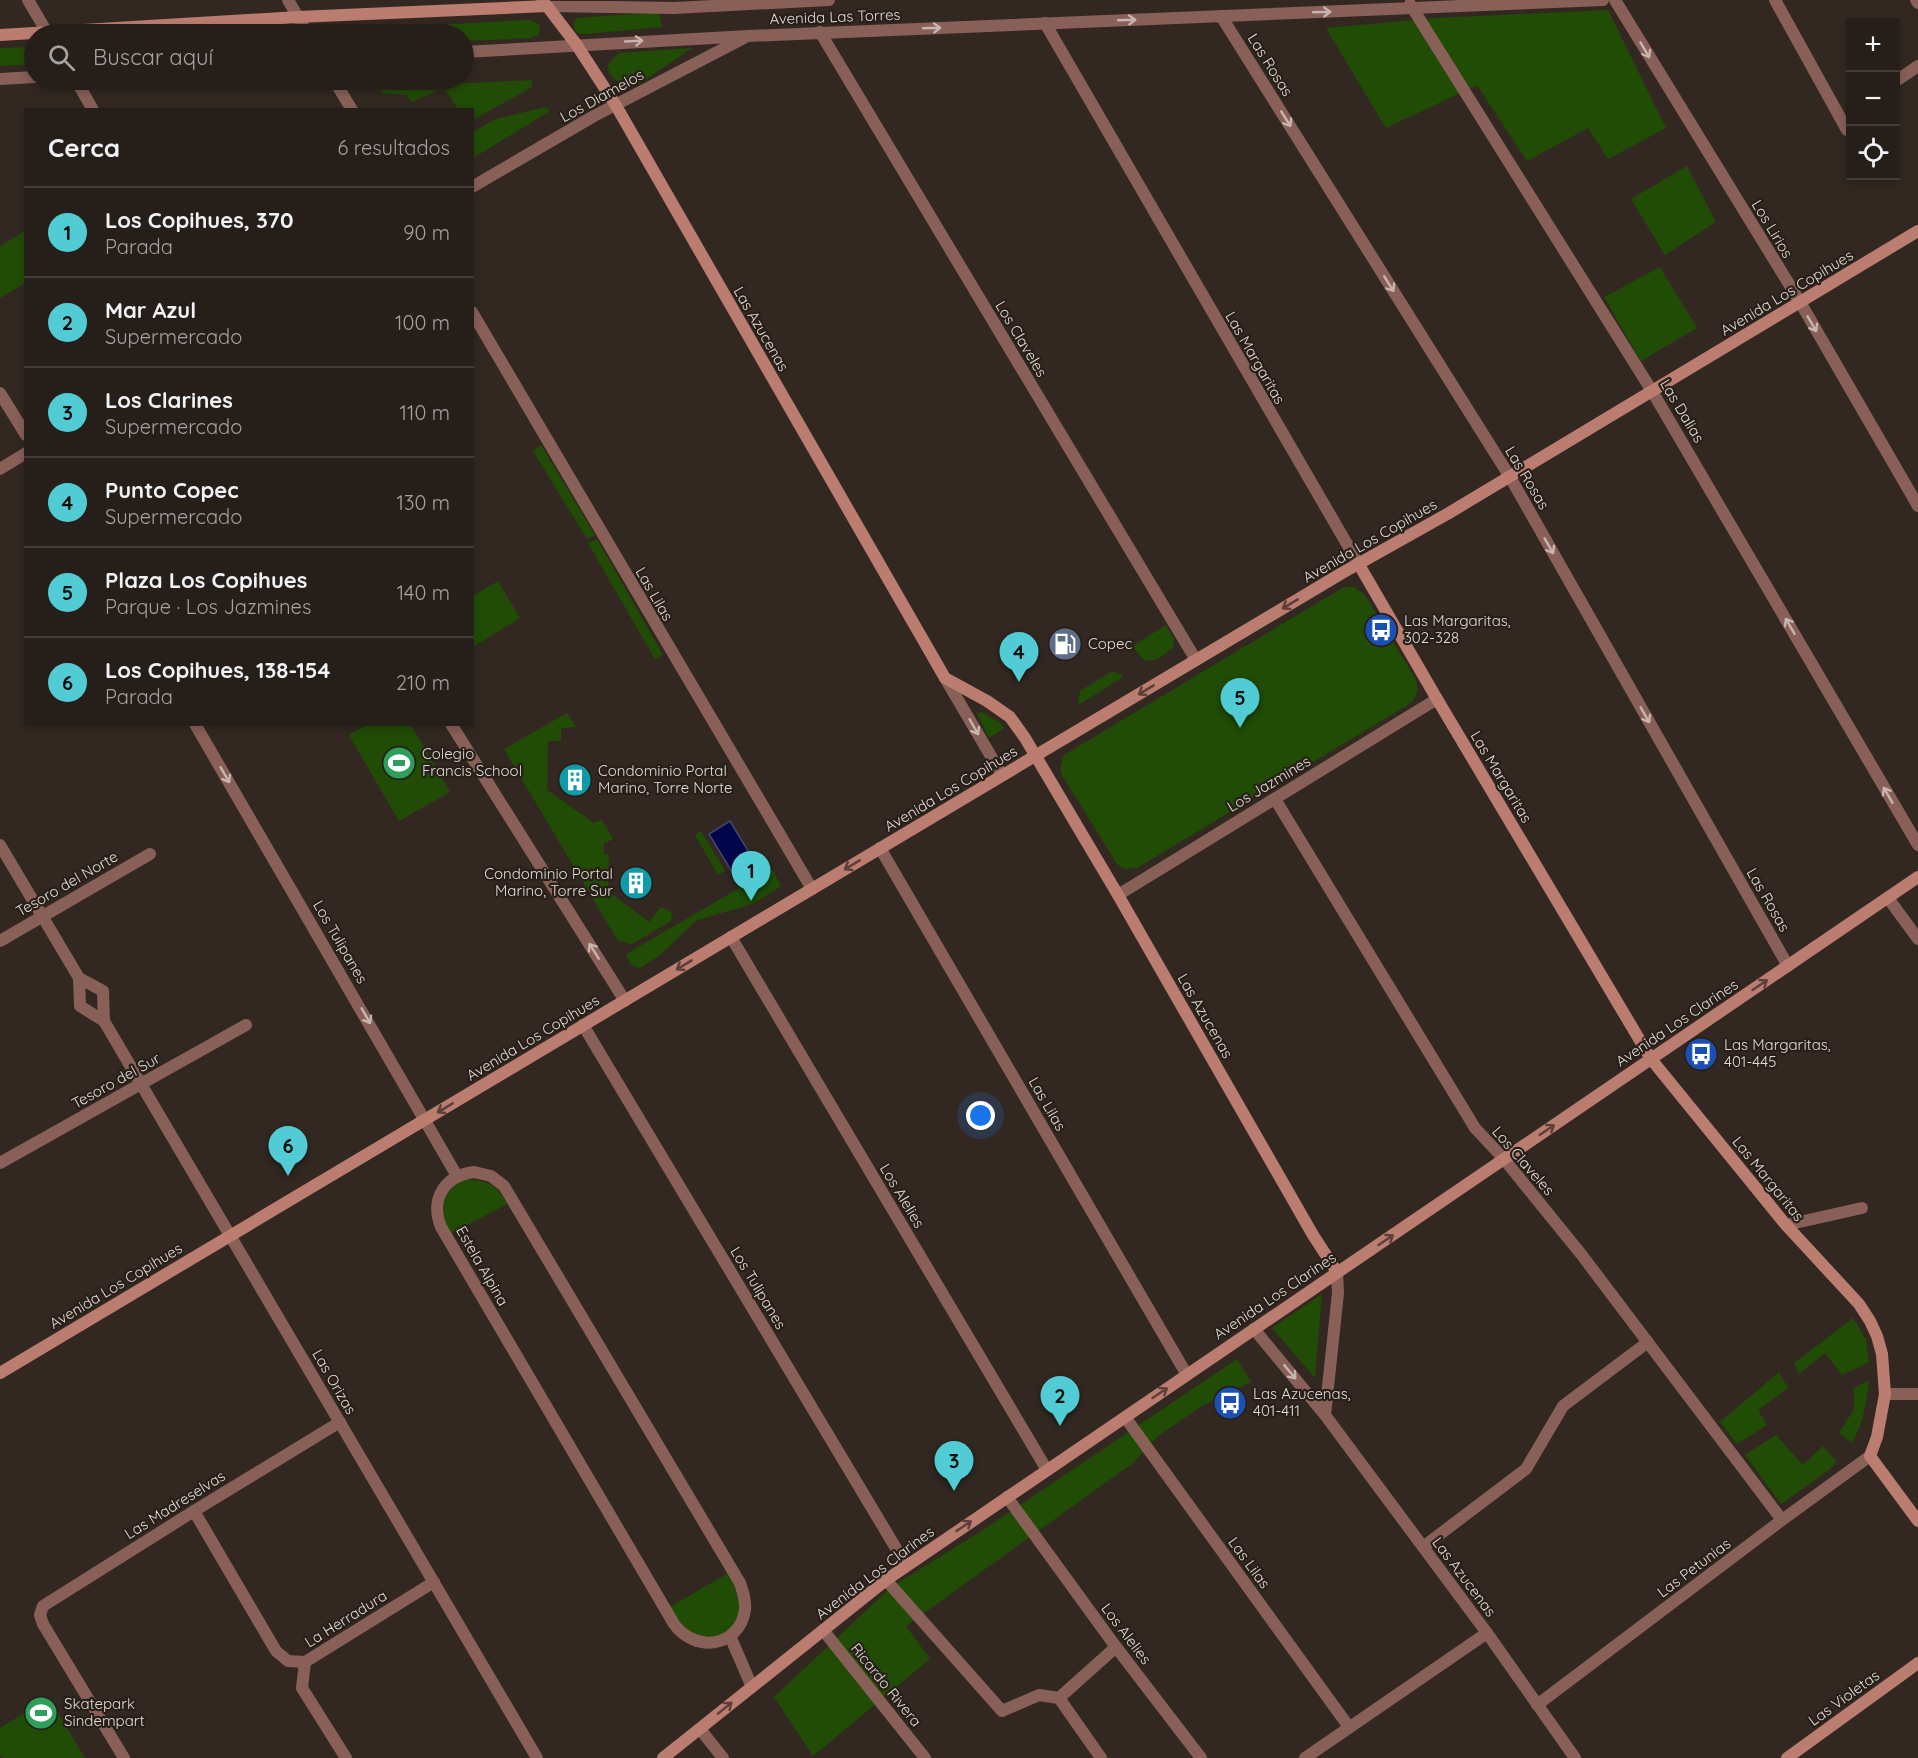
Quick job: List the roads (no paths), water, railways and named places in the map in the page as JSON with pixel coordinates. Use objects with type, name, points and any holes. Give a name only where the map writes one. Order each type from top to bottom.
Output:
[{"type":"main road","name":"Avenida Las Torres","points":[[188,24],[545,3]]},
{"type":"main road","name":"Las Azucenas","points":[[545,3],[576,44],[615,104],[945,678],[987,701],[1010,717],[1118,895],[1313,1235],[1337,1272]]},
{"type":"main road","name":"Avenida Las Torres","points":[[0,35],[24,34]]},
{"type":"main road","name":"Avenida Los Copihues","points":[[0,1373],[1358,563],[1510,477],[1918,231]]},
{"type":"main road","name":"Las Margaritas","points":[[1358,563],[1651,1059],[1786,1226],[1859,1304],[1870,1321],[1878,1336],[1882,1354],[1885,1394],[1877,1437],[1870,1456]]},
{"type":"main road","name":"Avenida Los Clarines","points":[[663,1758],[906,1565],[1918,877]]},
{"type":"main road","points":[[1870,1456],[1918,1521]]},
{"type":"main road","name":"Las Violetas","points":[[1790,1757],[1918,1663]]},
{"type":"street","points":[[28,0],[42,24]]},
{"type":"street","points":[[288,0],[302,24]]},
{"type":"street","name":"Avenida Las Torres","points":[[545,3],[674,8],[829,0]]},
{"type":"street","name":"Avenida Las Torres","points":[[474,51],[576,44],[1221,16],[1410,4],[1603,0]]},
{"type":"street","name":"Los Lirios","points":[[1615,0],[1800,302],[1918,506]]},
{"type":"street","points":[[1775,0],[1846,128]]},
{"type":"street","name":"Las Dalias","points":[[1410,4],[1652,391],[1918,845]]},
{"type":"street","name":"Las Rosas","points":[[1221,16],[1510,477],[1788,966]]},
{"type":"street","name":"Las Margaritas","points":[[1045,23],[1358,563]]},
{"type":"street","name":"Los Claveles","points":[[820,33],[1196,660]]},
{"type":"street","name":"Los Diamelos","points":[[474,186],[615,104],[748,36]]},
{"type":"street","points":[[1900,78],[1918,66]]},
{"type":"street","points":[[0,79],[24,78]]},
{"type":"street","points":[[82,90],[92,108]]},
{"type":"street","points":[[340,90],[351,108]]},
{"type":"street","name":"Las Lilas","points":[[474,315],[812,889]]},
{"type":"street","points":[[0,393],[24,432]]},
{"type":"street","points":[[0,469],[24,454]]},
{"type":"street","name":"Las Azucenas","points":[[945,678],[1002,775]]},
{"type":"street","name":"Los Jazmines","points":[[1118,895],[1437,699]]},
{"type":"street","name":"Los Tulipanes","points":[[196,726],[457,1176]]},
{"type":"street","points":[[452,726],[625,1001]]},
{"type":"street","name":"Los Claveles","points":[[1275,798],[1475,1128],[1504,1159],[1581,1254],[1782,1520]]},
{"type":"street","name":"Las Orizas","points":[[0,845],[79,978],[80,1006],[104,1021],[537,1758]]},
{"type":"street","name":"Las Lilas","points":[[880,848],[1187,1375]]},
{"type":"street","name":"Tesoro del Norte","points":[[0,941],[150,854]]},
{"type":"street","points":[[1888,898],[1918,939]]},
{"type":"street","name":"Los Alelies","points":[[731,937],[1047,1470]]},
{"type":"street","name":"Las Orizas","points":[[79,978],[103,991],[104,1021]]},
{"type":"street","name":"Tesoro del Sur","points":[[0,1163],[246,1025]]},
{"type":"street","name":"Los Tulipanes","points":[[583,1025],[906,1565]]},
{"type":"street","points":[[457,1176],[474,1172],[483,1173],[498,1180],[504,1186],[734,1573],[743,1593],[745,1608],[743,1619],[729,1636],[752,1687]]},
{"type":"street","name":"Estela Alpina","points":[[457,1176],[442,1190],[438,1200],[437,1210],[441,1227],[674,1624],[684,1635],[702,1643],[711,1643],[729,1636]]},
{"type":"street","points":[[1786,1226],[1862,1208]]},
{"type":"street","points":[[1325,1415],[1338,1293],[1337,1272]]},
{"type":"street","name":"Las Azucenas","points":[[1254,1329],[1325,1415],[1487,1633],[1575,1758]]},
{"type":"street","points":[[1423,1547],[1526,1469],[1563,1406],[1648,1342]]},
{"type":"street","points":[[1885,1394],[1918,1394]]},
{"type":"street","name":"Las Lilas","points":[[1125,1417],[1349,1727]]},
{"type":"street","name":"Las Madreselvas","points":[[124,1758],[43,1624],[40,1615],[43,1606],[340,1422]]},
{"type":"street","name":"Las Petunias","points":[[1537,1705],[1870,1456]]},
{"type":"street","name":"Los Alelies","points":[[1007,1497],[1116,1647],[1201,1758]]},
{"type":"street","points":[[194,1511],[276,1651],[288,1661],[305,1662]]},
{"type":"street","points":[[886,1580],[1002,1711],[1039,1695],[1059,1698],[1101,1758]]},
{"type":"street","name":"La Herradura","points":[[346,1758],[302,1688],[305,1662],[434,1582]]},
{"type":"street","name":"Ricardo Rivera","points":[[823,1630],[926,1758]]},
{"type":"street","points":[[1305,1758],[1487,1633]]},
{"type":"street","points":[[1059,1698],[1116,1647]]},
{"type":"street","points":[[700,1729],[723,1758]]},
{"type":"place","name":"Las Margaritas, 302-328","points":[[1381,630]]},
{"type":"place","name":"Copec","points":[[1065,644]]},
{"type":"place","name":"Punto Copec","points":[[1019,682]]},
{"type":"place","name":"Plaza Los Copihues","points":[[1240,728]]},
{"type":"place","name":"Colegio Francis School","points":[[399,763]]},
{"type":"place","name":"Condominio Portal Marino, Torre Norte","points":[[575,780]]},
{"type":"place","name":"Condominio Portal Marino, Torre Sur","points":[[636,883]]},
{"type":"place","name":"Los Copihues, 370","points":[[751,901]]},
{"type":"place","name":"Las Margaritas, 401-445","points":[[1701,1054]]},
{"type":"place","name":"Los Copihues, 138-154","points":[[288,1176]]},
{"type":"place","name":"Las Azucenas, 401-411","points":[[1230,1403]]},
{"type":"place","name":"Mar Azul","points":[[1060,1426]]},
{"type":"place","name":"Los Clarines","points":[[954,1491]]},
{"type":"place","name":"Skatepark Sindempart","points":[[41,1713]]}]
